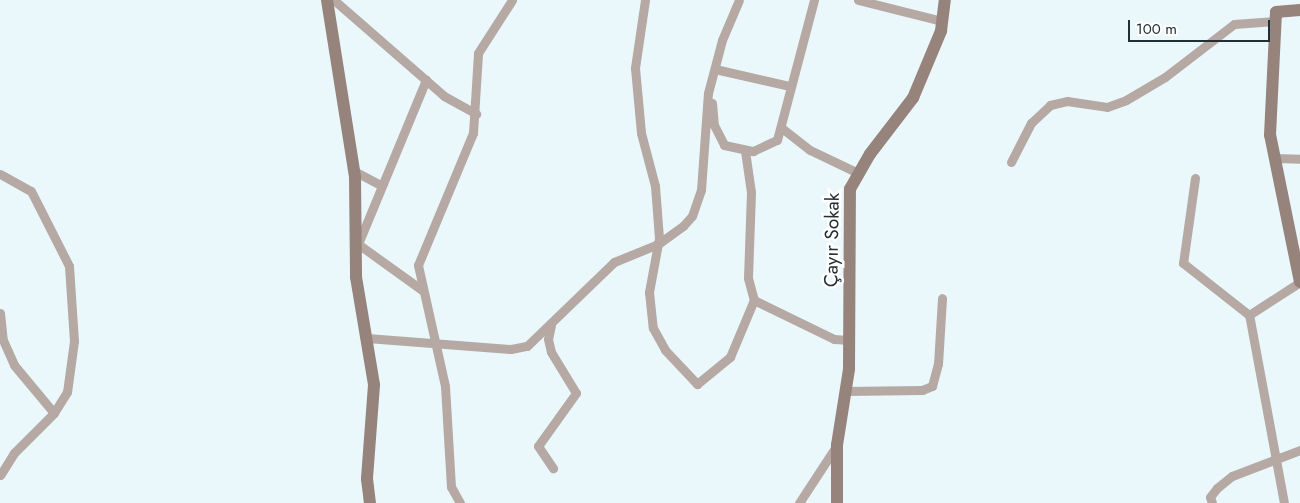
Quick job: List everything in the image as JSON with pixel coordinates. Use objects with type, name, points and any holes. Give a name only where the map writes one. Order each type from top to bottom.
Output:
[{"type":"street","points":[[327,0],[354,171],[358,244],[356,277],[367,338],[374,404],[367,479],[370,503]]},
{"type":"street","points":[[334,0],[426,80],[476,114]]},
{"type":"street","points":[[460,503],[451,487],[445,386],[437,344],[422,290],[418,265],[473,133],[476,114],[478,53],[512,0]]},
{"type":"street","points":[[645,0],[635,54],[636,102],[654,180],[658,244],[649,292],[653,328],[664,350],[692,382],[697,384],[706,379],[730,357],[754,300],[748,278],[751,192],[745,151]]},
{"type":"street","points":[[367,338],[519,349],[535,341],[614,262],[658,244],[683,226],[697,204],[703,181],[704,128],[712,80],[722,40],[740,0]]},
{"type":"street","points":[[712,80],[717,135],[724,145],[745,151],[777,140],[783,129],[790,86],[814,0]]},
{"type":"street","points":[[862,0],[942,21]]},
{"type":"street","name":"Çayır Sokak","points":[[837,503],[837,446],[850,340],[850,189],[858,173],[913,98],[942,21],[945,0]]},
{"type":"street","points":[[1249,315],[1300,282],[1270,135],[1276,12],[1300,10]]},
{"type":"street","points":[[1011,162],[1032,122],[1050,104],[1067,101],[1107,107],[1126,100],[1165,77],[1234,24],[1275,21]]},
{"type":"street","points":[[716,69],[790,86]]},
{"type":"street","points":[[358,244],[380,185],[426,80]]},
{"type":"street","points":[[783,129],[810,150],[858,173]]},
{"type":"street","points":[[1274,158],[1300,159]]},
{"type":"street","points":[[354,171],[380,185]]},
{"type":"street","points":[[0,174],[31,190],[69,266],[74,341],[67,392],[54,413],[14,453],[0,475]]},
{"type":"street","points":[[1195,178],[1183,262],[1249,315],[1284,503]]},
{"type":"street","points":[[358,244],[422,290]]},
{"type":"street","points":[[845,391],[922,390],[932,386],[938,364],[942,298]]},
{"type":"street","points":[[754,300],[834,339],[850,340]]},
{"type":"street","points":[[0,313],[3,340],[14,365],[54,413]]},
{"type":"street","points":[[552,322],[548,339],[552,352],[576,393],[538,446],[553,468]]},
{"type":"street","points":[[799,503],[837,446]]},
{"type":"street","points":[[1212,503],[1210,497],[1232,476],[1300,450]]}]
